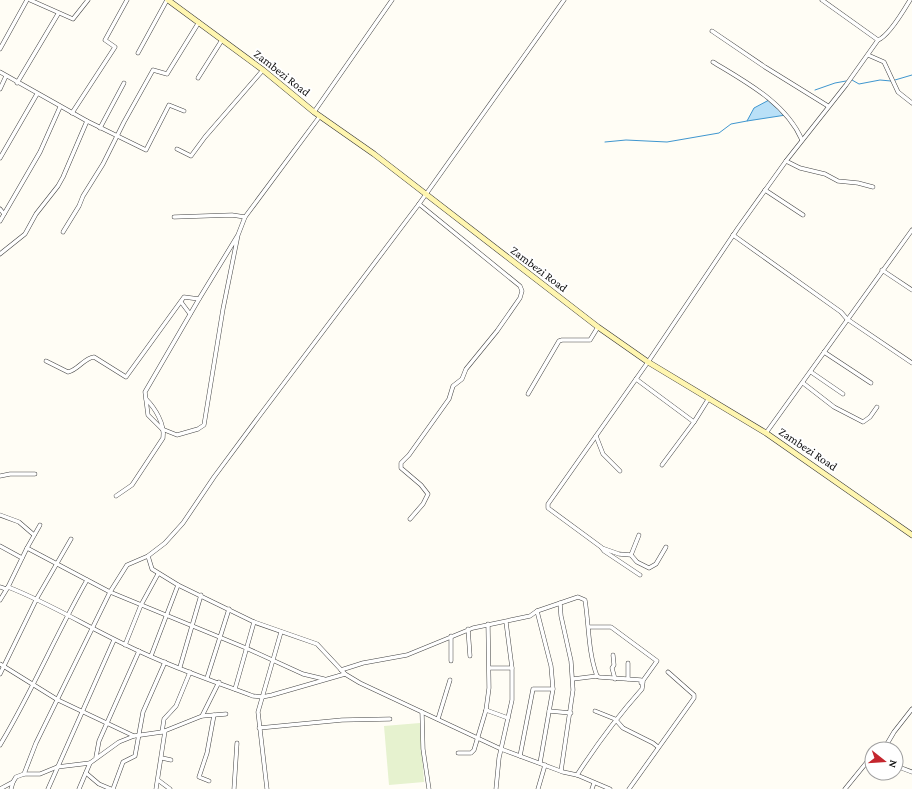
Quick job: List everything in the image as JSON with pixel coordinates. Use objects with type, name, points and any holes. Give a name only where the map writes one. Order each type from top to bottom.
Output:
[{"type":"main road","name":"Zambezi Road","points":[[168,0],[200,22],[263,70],[314,112],[374,154],[598,327],[648,362],[766,433],[912,535]]},
{"type":"street","points":[[0,49],[27,0]]},
{"type":"street","points":[[30,0],[58,14],[73,19],[88,0]]},
{"type":"street","points":[[72,113],[115,47],[105,40],[127,0]]},
{"type":"street","points":[[138,53],[168,0]]},
{"type":"street","points":[[314,112],[392,0]]},
{"type":"street","points":[[24,774],[31,755],[91,629],[110,592],[127,565],[148,556],[165,543],[183,523],[214,477],[419,204],[564,0]]},
{"type":"street","points":[[822,0],[878,40]]},
{"type":"street","points":[[640,575],[604,551],[601,547],[547,506],[648,362],[765,190],[878,40],[883,38],[910,0]]},
{"type":"street","points":[[17,83],[58,14]]},
{"type":"street","points":[[63,232],[79,206],[83,196],[104,164],[117,136],[153,70],[167,74],[200,22]]},
{"type":"street","points":[[712,31],[765,67],[828,106]]},
{"type":"street","points":[[198,78],[222,40]]},
{"type":"street","points":[[868,55],[884,62],[898,92],[912,103]]},
{"type":"street","points":[[713,62],[769,100],[791,121],[802,140]]},
{"type":"street","points":[[177,149],[191,156],[205,137],[263,70]]},
{"type":"street","points":[[0,72],[17,83],[100,128],[146,150],[169,105],[184,111]]},
{"type":"street","points":[[0,89],[6,76]]},
{"type":"street","points":[[100,128],[124,83]]},
{"type":"street","points":[[0,158],[37,94]]},
{"type":"street","points":[[0,221],[40,152],[60,106]]},
{"type":"street","points":[[238,235],[190,314],[176,342],[146,392],[148,414],[162,429],[177,435],[198,429],[204,425],[216,347],[238,235],[245,217],[320,116]]},
{"type":"street","points":[[0,254],[25,234],[36,214],[63,177],[87,121]]},
{"type":"street","points":[[786,161],[800,168],[825,174],[838,181],[858,183],[873,187]]},
{"type":"street","points":[[765,190],[803,215]]},
{"type":"street","points":[[410,519],[423,504],[428,494],[421,485],[401,468],[401,463],[409,455],[448,399],[453,386],[462,379],[466,369],[497,331],[520,298],[522,291],[520,286],[501,269],[419,204]]},
{"type":"street","points":[[0,209],[4,214]]},
{"type":"street","points":[[174,216],[232,215],[245,217]]},
{"type":"street","points":[[766,433],[912,230]]},
{"type":"street","points":[[733,236],[841,312],[847,319],[912,363]]},
{"type":"street","points":[[882,270],[912,290]]},
{"type":"street","points":[[46,361],[68,372],[94,357],[126,377],[184,297],[199,299]]},
{"type":"street","points":[[181,302],[190,314]]},
{"type":"street","points":[[528,394],[559,341],[590,340],[598,327]]},
{"type":"street","points":[[824,352],[871,383]]},
{"type":"street","points":[[810,372],[843,394]]},
{"type":"street","points":[[636,379],[694,422]]},
{"type":"street","points":[[803,383],[834,407],[863,422],[870,417],[877,407]]},
{"type":"street","points":[[662,465],[694,422],[709,398]]},
{"type":"street","points":[[116,496],[132,485],[163,438],[162,429],[156,413],[146,399]]},
{"type":"street","points":[[596,436],[603,454],[620,471]]},
{"type":"street","points":[[0,476],[10,474],[35,474]]},
{"type":"street","points":[[0,515],[19,522],[34,535]]},
{"type":"street","points":[[0,600],[40,525]]},
{"type":"street","points":[[631,555],[639,535]]},
{"type":"street","points":[[0,674],[2,664],[36,598],[71,539]]},
{"type":"street","points":[[0,546],[22,558]]},
{"type":"street","points":[[601,547],[619,554],[631,555],[644,567],[652,568],[660,559],[666,547]]},
{"type":"street","points":[[27,548],[110,592],[193,627],[219,636],[303,674],[324,679]]},
{"type":"street","points":[[148,556],[150,567],[158,574],[178,585],[254,622],[318,644],[345,674],[501,749],[545,766],[577,775],[610,789]]},
{"type":"street","points":[[125,645],[141,605],[158,574]]},
{"type":"street","points":[[0,746],[34,684],[66,616],[87,580]]},
{"type":"street","points":[[151,656],[178,585]]},
{"type":"street","points":[[0,587],[36,598],[91,629],[165,662],[235,689],[262,697],[345,674]]},
{"type":"street","points":[[180,668],[201,595]]},
{"type":"street","points":[[341,670],[363,663],[408,654],[468,629],[530,616],[537,611],[578,596],[585,600],[589,627],[588,634],[597,676]]},
{"type":"street","points":[[560,603],[573,679],[570,713],[561,771]]},
{"type":"street","points":[[207,678],[228,609]]},
{"type":"street","points":[[537,611],[550,666],[553,689],[540,763]]},
{"type":"street","points":[[235,689],[254,622]]},
{"type":"street","points":[[496,789],[501,749],[512,700],[512,668],[506,622]]},
{"type":"street","points":[[458,753],[472,752],[476,747],[486,710],[490,668],[488,624]]},
{"type":"street","points":[[589,627],[611,627],[657,661],[641,683]]},
{"type":"street","points":[[468,629],[470,656]]},
{"type":"street","points":[[267,789],[258,712],[281,632]]},
{"type":"street","points":[[451,636],[451,661]]},
{"type":"street","points":[[48,789],[114,640]]},
{"type":"street","points":[[96,757],[99,740],[139,651]]},
{"type":"street","points":[[613,654],[614,665],[612,668],[615,679]]},
{"type":"street","points":[[86,773],[99,784],[112,789],[123,762],[135,756],[143,712],[165,662]]},
{"type":"street","points":[[628,663],[628,679]]},
{"type":"street","points":[[2,664],[58,700],[82,710],[106,724],[134,736]]},
{"type":"street","points":[[490,668],[512,668]]},
{"type":"street","points":[[156,789],[162,758],[164,719],[176,706],[190,672]]},
{"type":"street","points":[[629,789],[694,698],[694,695],[668,672]]},
{"type":"street","points":[[573,679],[597,676],[615,679],[641,680],[641,683],[643,682],[644,684],[642,689],[615,719],[577,775]]},
{"type":"street","points":[[438,719],[450,680]]},
{"type":"street","points":[[202,716],[219,682]]},
{"type":"street","points":[[520,756],[533,689],[553,689]]},
{"type":"street","points":[[889,741],[912,709]]},
{"type":"street","points":[[486,710],[508,718]]},
{"type":"street","points":[[595,710],[615,719],[623,728],[658,747]]},
{"type":"street","points":[[549,711],[570,713]]},
{"type":"street","points":[[422,712],[423,749],[429,789]]},
{"type":"street","points":[[79,789],[90,763],[96,757],[119,742],[134,736],[164,732],[202,716],[226,714]]},
{"type":"street","points":[[209,781],[199,777],[208,749],[214,715]]},
{"type":"street","points":[[259,728],[342,720],[390,719]]},
{"type":"street","points":[[234,789],[237,742]]},
{"type":"street","points":[[162,758],[171,760]]},
{"type":"street","points":[[11,789],[16,777],[24,774],[40,774],[57,767],[90,763]]},
{"type":"street","points":[[538,789],[545,766]]},
{"type":"street","points":[[845,789],[864,766]]},
{"type":"street","points":[[158,780],[170,789]]},
{"type":"street","points":[[0,789],[13,782]]},
{"type":"street","points":[[592,789],[594,783]]},
{"type":"green space","points":[[420,723],[424,782],[389,785],[384,726]]},
{"type":"water","points":[[769,100],[786,115],[747,121],[754,108]]},
{"type":"waterway","points":[[895,80],[912,75]]},
{"type":"waterway","points":[[852,80],[859,84],[880,80],[891,81]]},
{"type":"waterway","points":[[815,90],[846,81]]},
{"type":"waterway","points":[[605,142],[626,140],[667,142],[719,133],[731,124],[747,121]]}]
